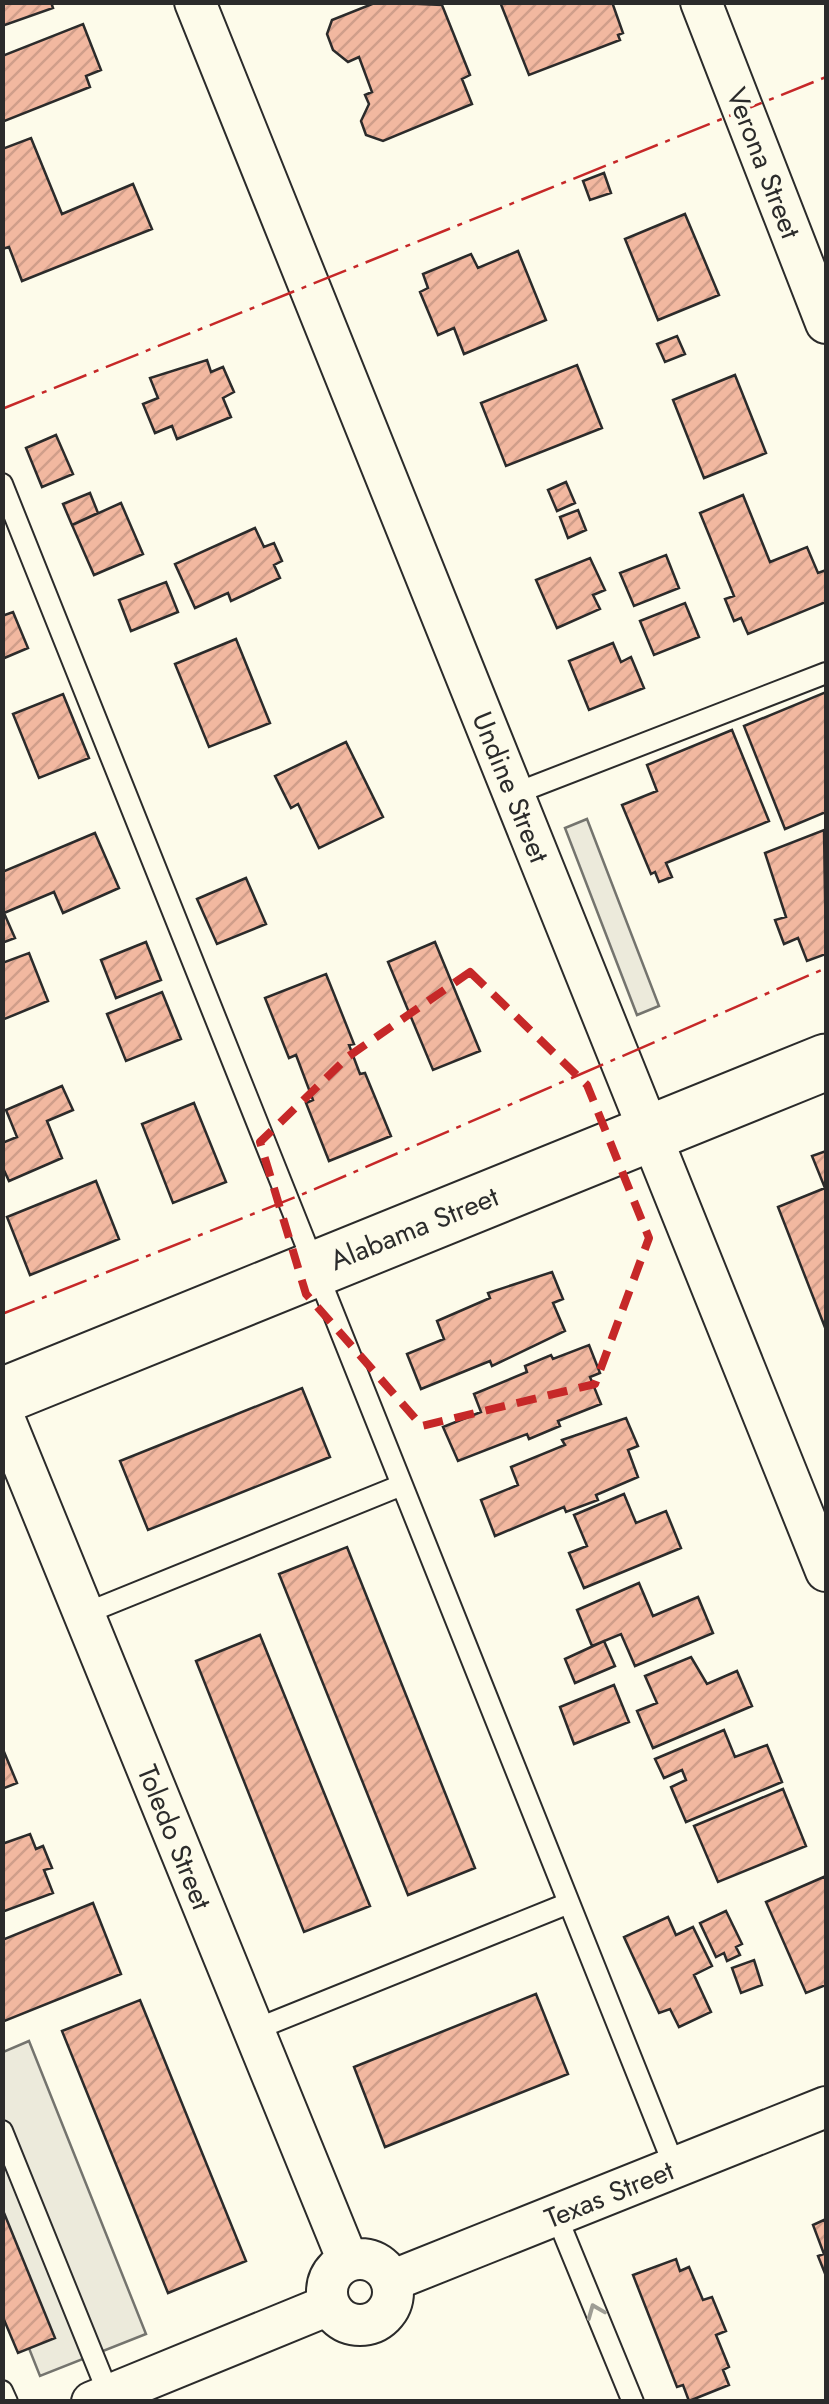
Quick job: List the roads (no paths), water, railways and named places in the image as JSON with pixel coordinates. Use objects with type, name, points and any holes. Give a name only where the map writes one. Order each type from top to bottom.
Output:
[{"type":"main road","name":"Alabama Street","points":[[2,1396],[826,1062]]},
{"type":"street","name":"Verona Street","points":[[701,2],[826,323]]},
{"type":"street","name":"Undine Street","points":[[207,6],[514,794],[826,1572]]},
{"type":"street","name":"Toledo Street","points":[[2,1413],[348,2262]]},
{"type":"street","name":"Texas Street","points":[[391,2281],[826,2107]]},
{"type":"street","points":[[368,2260],[391,2281],[391,2303],[386,2313],[366,2325],[344,2321],[329,2305],[332,2274],[348,2262],[368,2260]]},
{"type":"street","points":[[113,2397],[329,2305]]},
{"type":"lane","points":[[2,484],[675,2168]]},
{"type":"lane","points":[[514,794],[826,672]]},
{"type":"lane","points":[[84,1614],[402,1485]]},
{"type":"lane","points":[[254,2030],[569,1903]]},
{"type":"lane","points":[[2,2130],[113,2397]]},
{"type":"lane","points":[[556,2215],[633,2402]]},
{"type":"lane","points":[[2,2391],[7,2402]]}]
